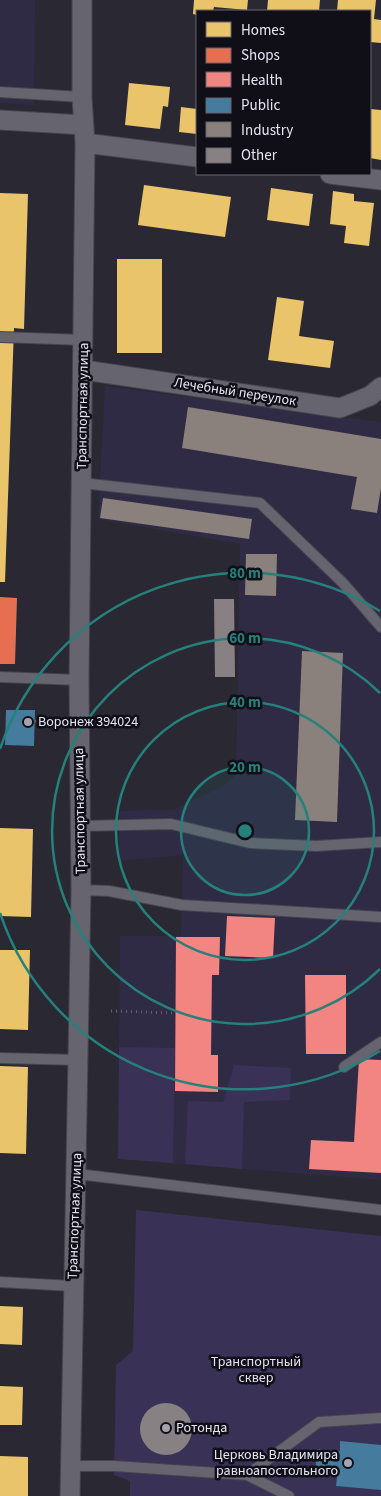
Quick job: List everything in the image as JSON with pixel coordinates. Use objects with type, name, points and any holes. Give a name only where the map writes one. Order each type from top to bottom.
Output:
[{"type":"street","name":"Транспортная улица","points":[[70,1496],[81,890],[79,680],[84,370],[85,134],[82,97],[82,0]]},
{"type":"street","points":[[0,120],[85,134],[196,157]]},
{"type":"street","points":[[338,175],[381,180]]},
{"type":"street","name":"Лечебный переулок","points":[[84,370],[340,408],[370,396],[381,387]]},
{"type":"lane","points":[[0,92],[82,97]]},
{"type":"lane","points":[[0,337],[84,340]]},
{"type":"lane","points":[[82,483],[260,503],[343,583],[381,626]]},
{"type":"lane","points":[[0,678],[79,680]]},
{"type":"lane","points":[[81,826],[171,824],[260,843],[316,846],[381,842]]},
{"type":"lane","points":[[81,890],[109,891],[182,905],[381,917]]},
{"type":"lane","points":[[344,1067],[381,1042]]},
{"type":"lane","points":[[0,1058],[79,1060]]},
{"type":"lane","points":[[77,1174],[381,1210]]},
{"type":"lane","points":[[0,1282],[73,1286]]},
{"type":"lane","points":[[247,1475],[319,1422],[381,1418]]},
{"type":"lane","points":[[70,1466],[114,1466],[247,1475],[289,1496]]},
{"type":"path","points":[[35,722],[52,722]]},
{"type":"path","points":[[111,1011],[176,1013]]},
{"type":"shaded area","points":[[0,0],[35,0],[34,105],[0,103]]},
{"type":"shaded area","points":[[105,386],[381,422],[381,1180],[118,1159],[120,936],[181,936],[183,855],[119,861],[120,811],[175,809],[223,786],[236,775],[240,544],[98,519]]},
{"type":"green space","points":[[119,1047],[175,1048],[173,1163],[118,1159]]},
{"type":"green space","points":[[234,1065],[291,1068],[290,1100],[244,1102],[242,1169],[185,1164],[188,1101],[223,1102]]},
{"type":"green space","name":"Транспортный сквер","points":[[136,1210],[381,1236],[381,1496],[130,1496],[130,1481],[114,1475],[116,1365],[133,1351]]},
{"type":"building: Homes","points":[[194,0],[248,0],[247,10],[214,7],[213,10],[196,10],[196,15],[193,14]]},
{"type":"building: Homes","points":[[268,0],[320,0],[319,10],[267,10]]},
{"type":"building: Homes","points":[[338,0],[376,0],[374,19],[381,20],[381,43],[371,42],[371,10],[337,10]]},
{"type":"building: Homes","points":[[129,83],[170,87],[168,107],[163,106],[160,129],[125,125]]},
{"type":"building: Homes","points":[[181,107],[196,109],[196,134],[179,132]]},
{"type":"building: Homes","points":[[371,109],[381,110],[381,160],[371,158]]},
{"type":"building: Homes","points":[[144,185],[231,197],[225,237],[138,225]]},
{"type":"building: Homes","points":[[271,188],[313,194],[309,226],[267,220]]},
{"type":"building: Homes","points":[[333,191],[354,194],[354,201],[374,203],[369,246],[344,243],[346,226],[330,224]]},
{"type":"building: Homes","points":[[0,193],[28,194],[24,329],[14,328],[5,582],[0,582]]},
{"type":"building: Homes","points":[[117,259],[162,259],[162,353],[117,353]]},
{"type":"building: Homes","points":[[277,297],[304,301],[299,336],[334,341],[330,368],[268,360]]},
{"type":"building: Homes","points":[[0,828],[33,829],[31,917],[0,916]]},
{"type":"building: Homes","points":[[0,950],[30,950],[28,1030],[0,1029]]},
{"type":"building: Homes","points":[[0,1066],[28,1067],[26,1154],[0,1153]]},
{"type":"building: Homes","points":[[0,1306],[23,1307],[22,1345],[0,1344]]},
{"type":"building: Homes","points":[[0,1386],[23,1387],[22,1425],[0,1425]]},
{"type":"building: Homes","points":[[0,1456],[28,1457],[28,1496],[0,1496]]},
{"type":"building: Shops","points":[[0,597],[17,598],[15,664],[0,664]]},
{"type":"building: Health","points":[[227,916],[275,918],[273,958],[225,956]]},
{"type":"building: Health","points":[[176,937],[220,937],[219,975],[212,975],[211,1055],[218,1055],[218,1092],[175,1091]]},
{"type":"building: Health","points":[[305,975],[346,975],[346,1054],[306,1054]]},
{"type":"building: Health","points":[[359,1059],[381,1060],[381,1173],[309,1169],[311,1140],[354,1142]]},
{"type":"building: Public","points":[[6,710],[35,710],[34,746],[5,745]]},
{"type":"building: Public","name":"Церковь Владимира равноапостольного","points":[[340,1441],[381,1445],[381,1490],[336,1486],[337,1477],[315,1474],[317,1449],[340,1451]]},
{"type":"building: Industry","points":[[188,407],[381,439],[381,488],[377,513],[351,509],[357,477],[182,448]]},
{"type":"building: Industry","points":[[103,498],[252,519],[249,539],[100,518]]},
{"type":"building: Industry","points":[[246,554],[277,554],[276,596],[245,595]]},
{"type":"building: Industry","points":[[302,651],[343,653],[337,822],[295,820]]},
{"type":"building: Other","points":[[214,599],[234,599],[235,677],[215,677]]},
{"type":"building: Other","name":"Ротонда","points":[[161,1403],[171,1403],[180,1407],[188,1415],[192,1429],[188,1443],[180,1451],[171,1455],[161,1455],[152,1451],[144,1443],[140,1434],[140,1424],[144,1415],[152,1407]]},
{"type":"place","name":"Воронеж 394024","points":[[28,722]]},
{"type":"place","name":"Ротонда","points":[[166,1428]]},
{"type":"place","name":"Церковь Владимира равноапостольного","points":[[348,1463]]}]
